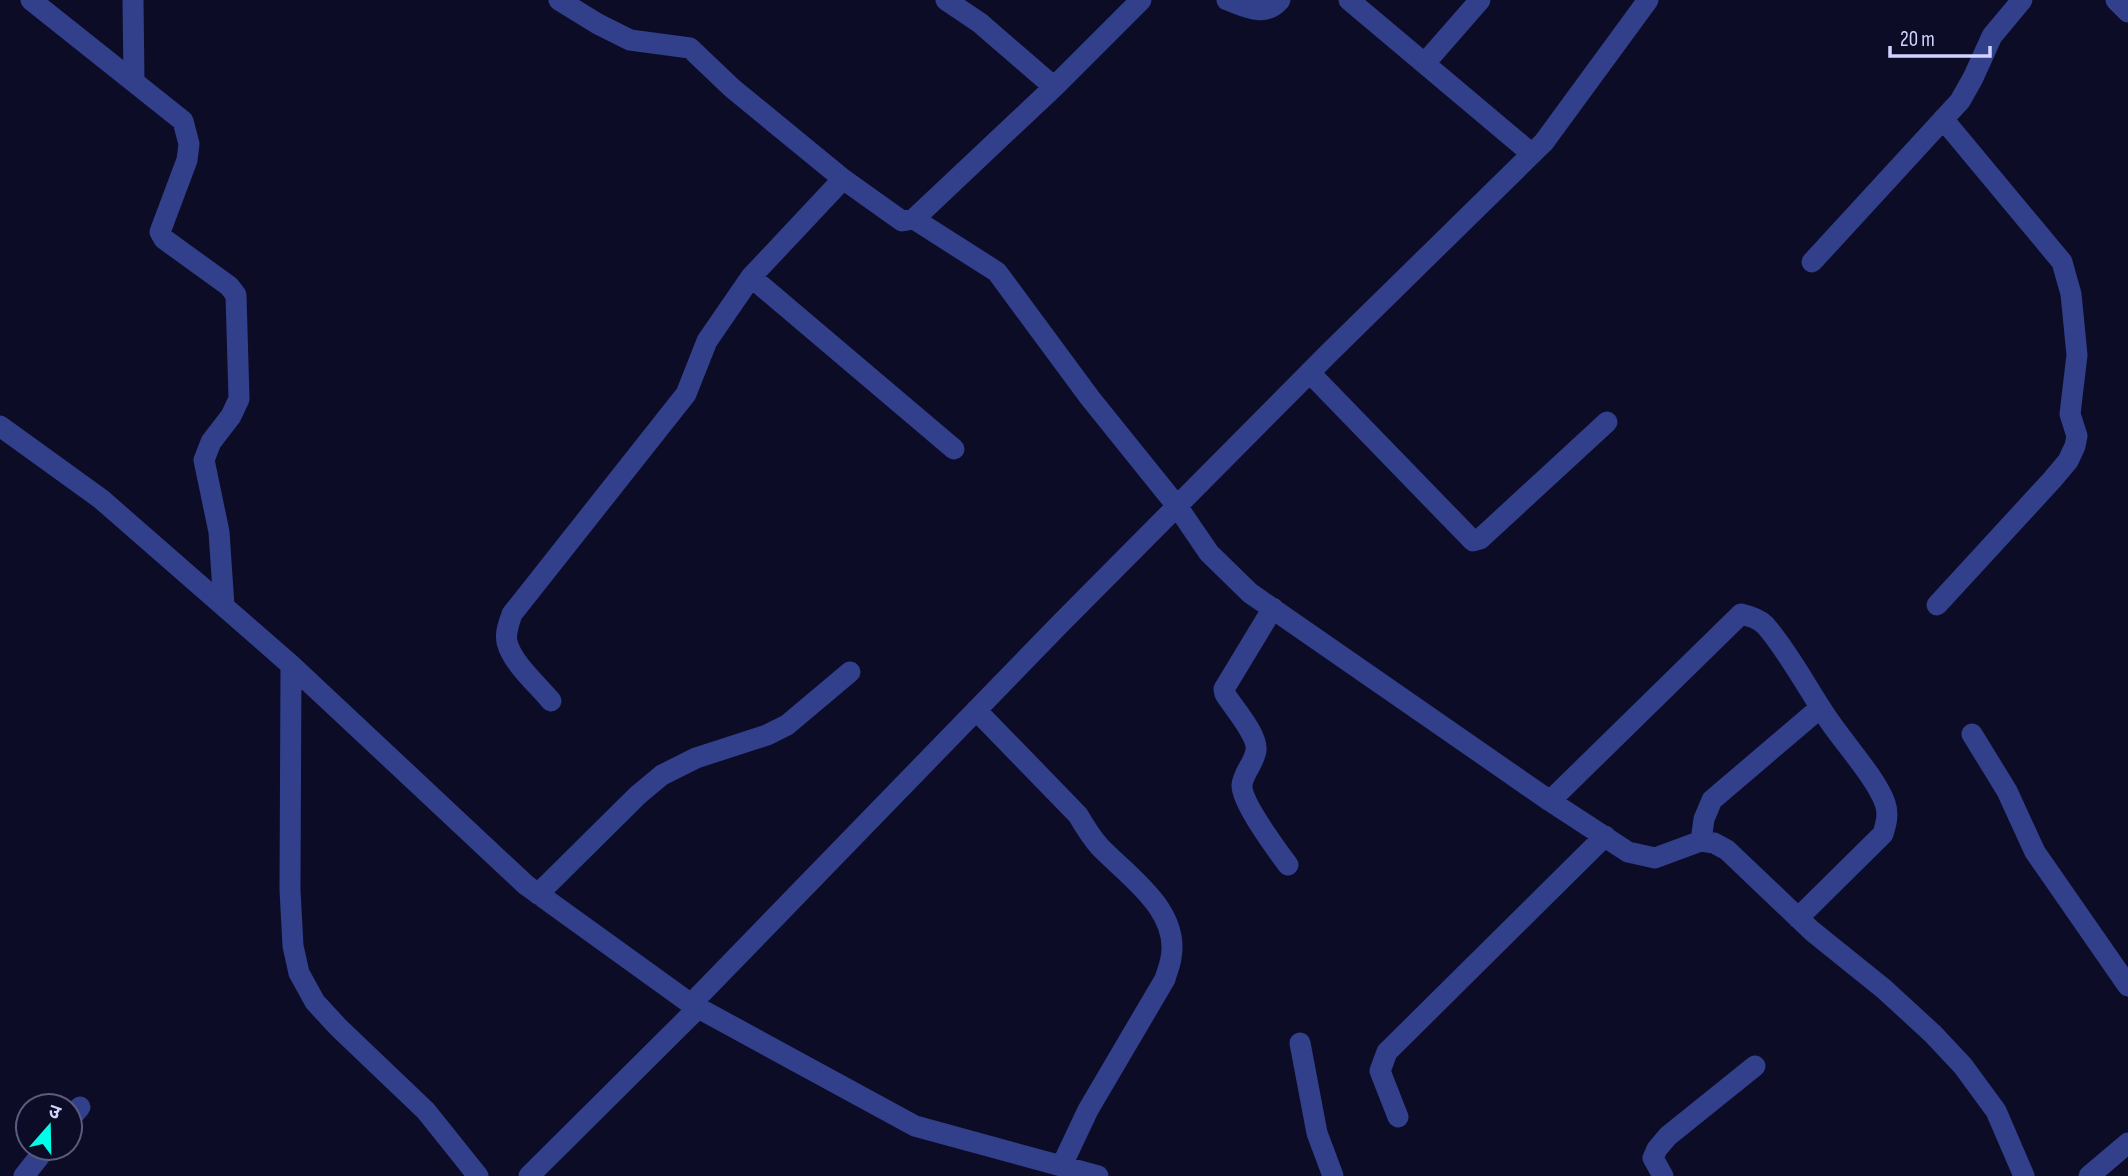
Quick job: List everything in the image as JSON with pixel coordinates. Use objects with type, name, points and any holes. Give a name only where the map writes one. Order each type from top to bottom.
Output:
[{"type":"street","points":[[31,0],[183,121],[189,144],[187,160],[160,232],[164,239],[229,286],[236,295],[239,399],[231,416],[211,442],[204,460],[219,532],[224,606]]},
{"type":"street","points":[[133,0],[134,80]]},
{"type":"street","points":[[559,0],[630,40],[690,48],[732,88],[843,179],[902,220],[914,219],[997,272],[1090,398],[1177,506],[1209,553],[1250,593],[1628,852],[1655,858],[1701,841],[1714,843],[1727,850],[1798,918],[1913,1016],[1963,1066],[1996,1111],[2025,1176]]},
{"type":"street","points":[[946,0],[980,23],[1054,87]]},
{"type":"street","points":[[914,219],[1054,87],[1141,0]]},
{"type":"street","points":[[1227,0],[1263,11],[1275,6],[1280,0]]},
{"type":"street","points":[[1349,0],[1532,154]]},
{"type":"street","points":[[1425,63],[1480,0]]},
{"type":"street","points":[[529,1176],[695,1006],[976,710],[1310,373],[1544,142],[1648,0]]},
{"type":"street","points":[[1812,262],[1960,101],[1992,36],[2022,0]]},
{"type":"street","points":[[2116,0],[2128,12]]},
{"type":"street","points":[[1937,605],[2068,461],[2077,436],[2070,414],[2077,355],[2068,276],[2062,262],[1944,119]]},
{"type":"street","points":[[551,701],[516,660],[507,643],[512,614],[686,394],[707,341],[751,277],[843,179]]},
{"type":"street","points":[[751,277],[954,449]]},
{"type":"street","points":[[1310,373],[1473,541],[1480,539],[1607,422]]},
{"type":"street","points":[[0,426],[101,499],[292,665],[538,894],[695,1006],[915,1126],[1098,1176]]},
{"type":"street","points":[[1273,608],[1224,694],[1255,740],[1256,750],[1242,787],[1244,795],[1268,839],[1288,865]]},
{"type":"street","points":[[1550,801],[1741,614],[1763,623],[1803,677],[1820,708],[1880,792],[1886,805],[1887,819],[1883,834],[1798,918]]},
{"type":"street","points":[[292,665],[290,890],[293,946],[299,972],[315,1002],[426,1111],[478,1176]]},
{"type":"street","points":[[538,894],[638,795],[662,775],[696,758],[767,735],[787,724],[850,672]]},
{"type":"street","points":[[1701,841],[1703,820],[1712,800],[1820,708]]},
{"type":"street","points":[[976,710],[1078,815],[1101,847],[1143,887],[1157,906],[1169,930],[1172,955],[1165,979],[1088,1110],[1062,1165]]},
{"type":"street","points":[[1972,734],[2007,791],[2035,852],[2128,986]]},
{"type":"street","points":[[1398,1116],[1380,1071],[1387,1052],[1605,836]]},
{"type":"street","points":[[1300,1043],[1317,1133],[1333,1176]]},
{"type":"street","points":[[1663,1176],[1653,1158],[1657,1149],[1668,1136],[1755,1066]]},
{"type":"street","points":[[2089,1176],[2128,1143]]},
{"type":"street","points":[[23,1176],[34,1162]]}]
